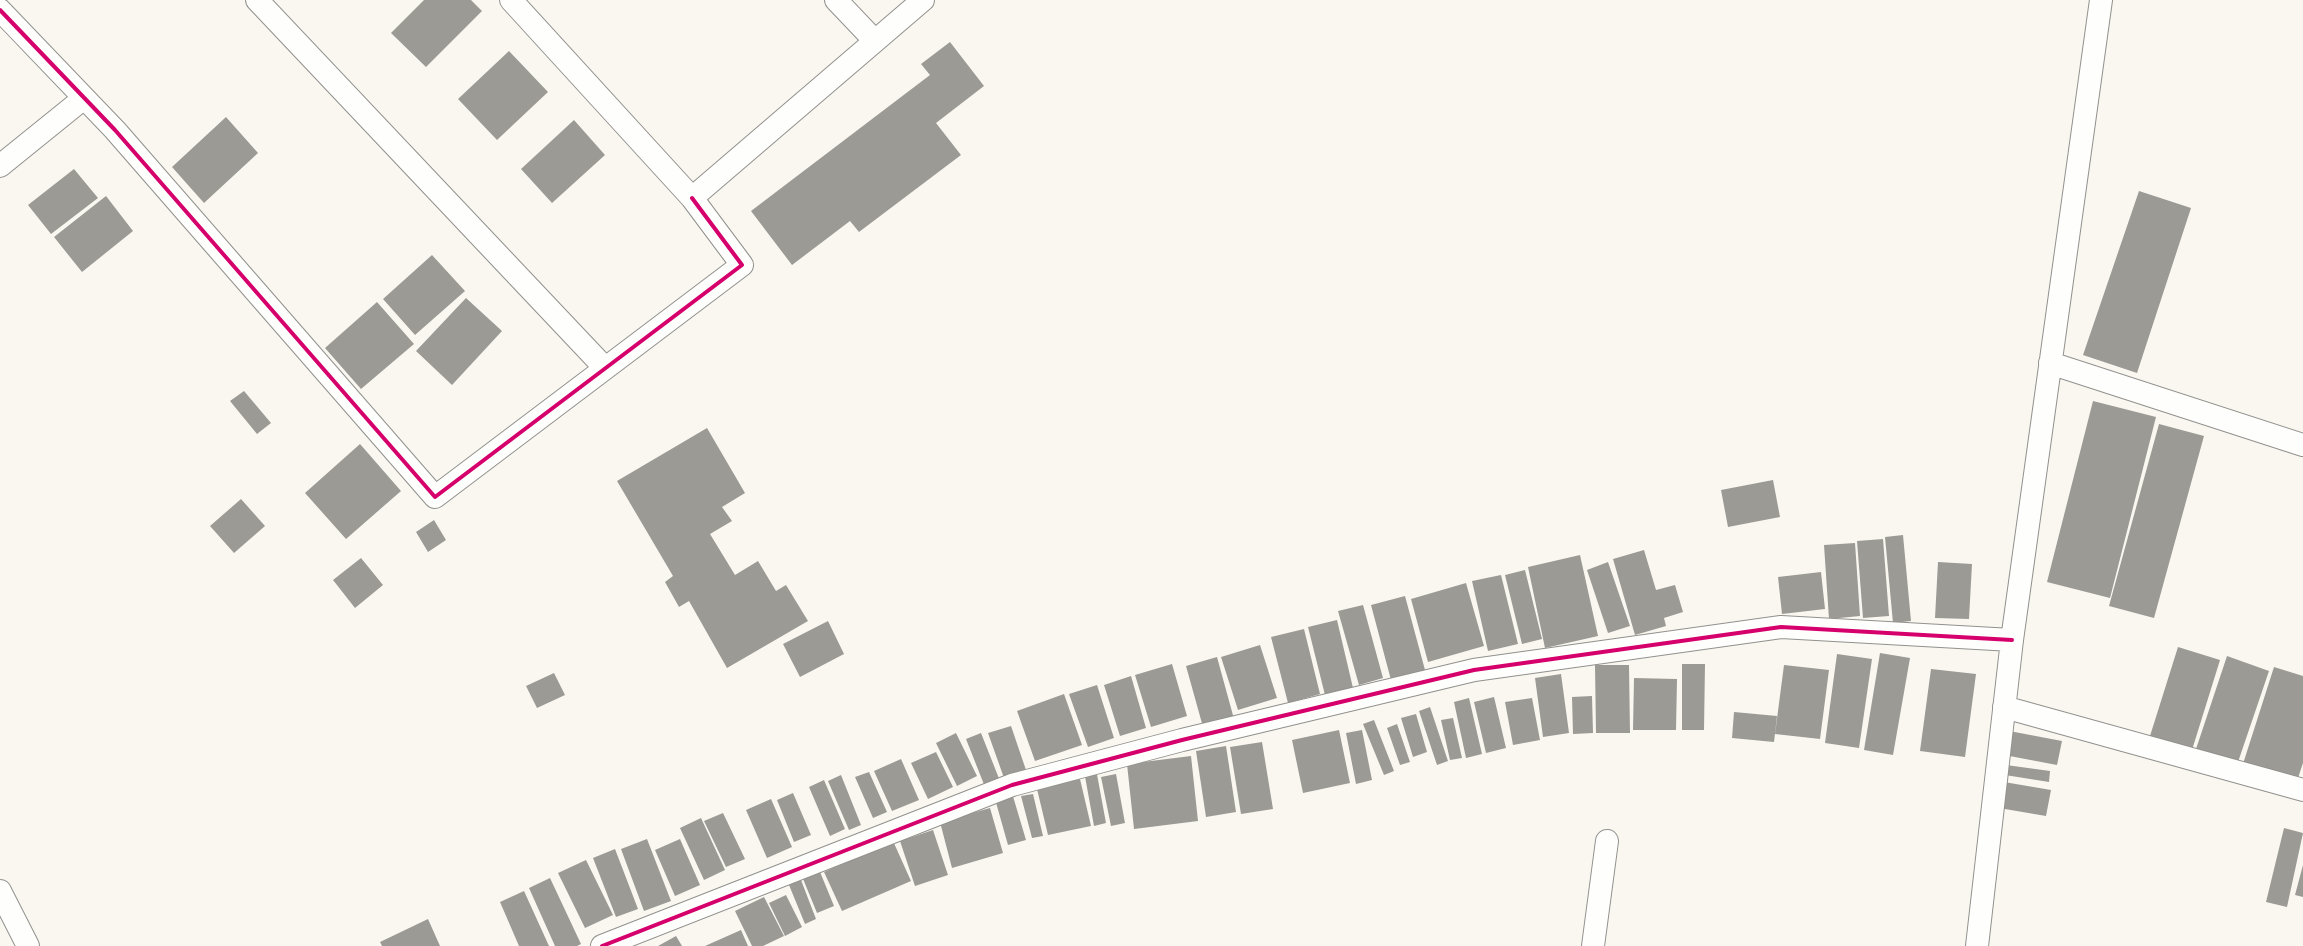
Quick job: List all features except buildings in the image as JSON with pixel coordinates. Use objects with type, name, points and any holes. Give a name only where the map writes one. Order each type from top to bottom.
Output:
[{"type":"street","points":[[257,0],[605,368]]},
{"type":"street","points":[[0,10],[115,130],[435,497],[742,265],[692,198],[511,0]]},
{"type":"street","points":[[836,0],[875,41]]},
{"type":"street","points":[[692,198],[923,0]]},
{"type":"street","points":[[1977,946],[2012,640],[2101,0]]},
{"type":"street","points":[[0,166],[84,98]]},
{"type":"street","points":[[2050,363],[2303,446]]},
{"type":"street","points":[[602,946],[1012,785],[1182,740],[1474,670],[1781,628],[2012,640]]},
{"type":"street","points":[[2004,707],[2303,790]]},
{"type":"street","points":[[1593,946],[1606,841]]},
{"type":"street","points":[[0,891],[28,946]]},
{"type":"cycle path","points":[[0,10],[115,130],[435,497],[742,265],[692,198]]},
{"type":"cycle path","points":[[602,946],[1012,785],[1182,740],[1474,670],[1781,627],[2012,640]]}]
